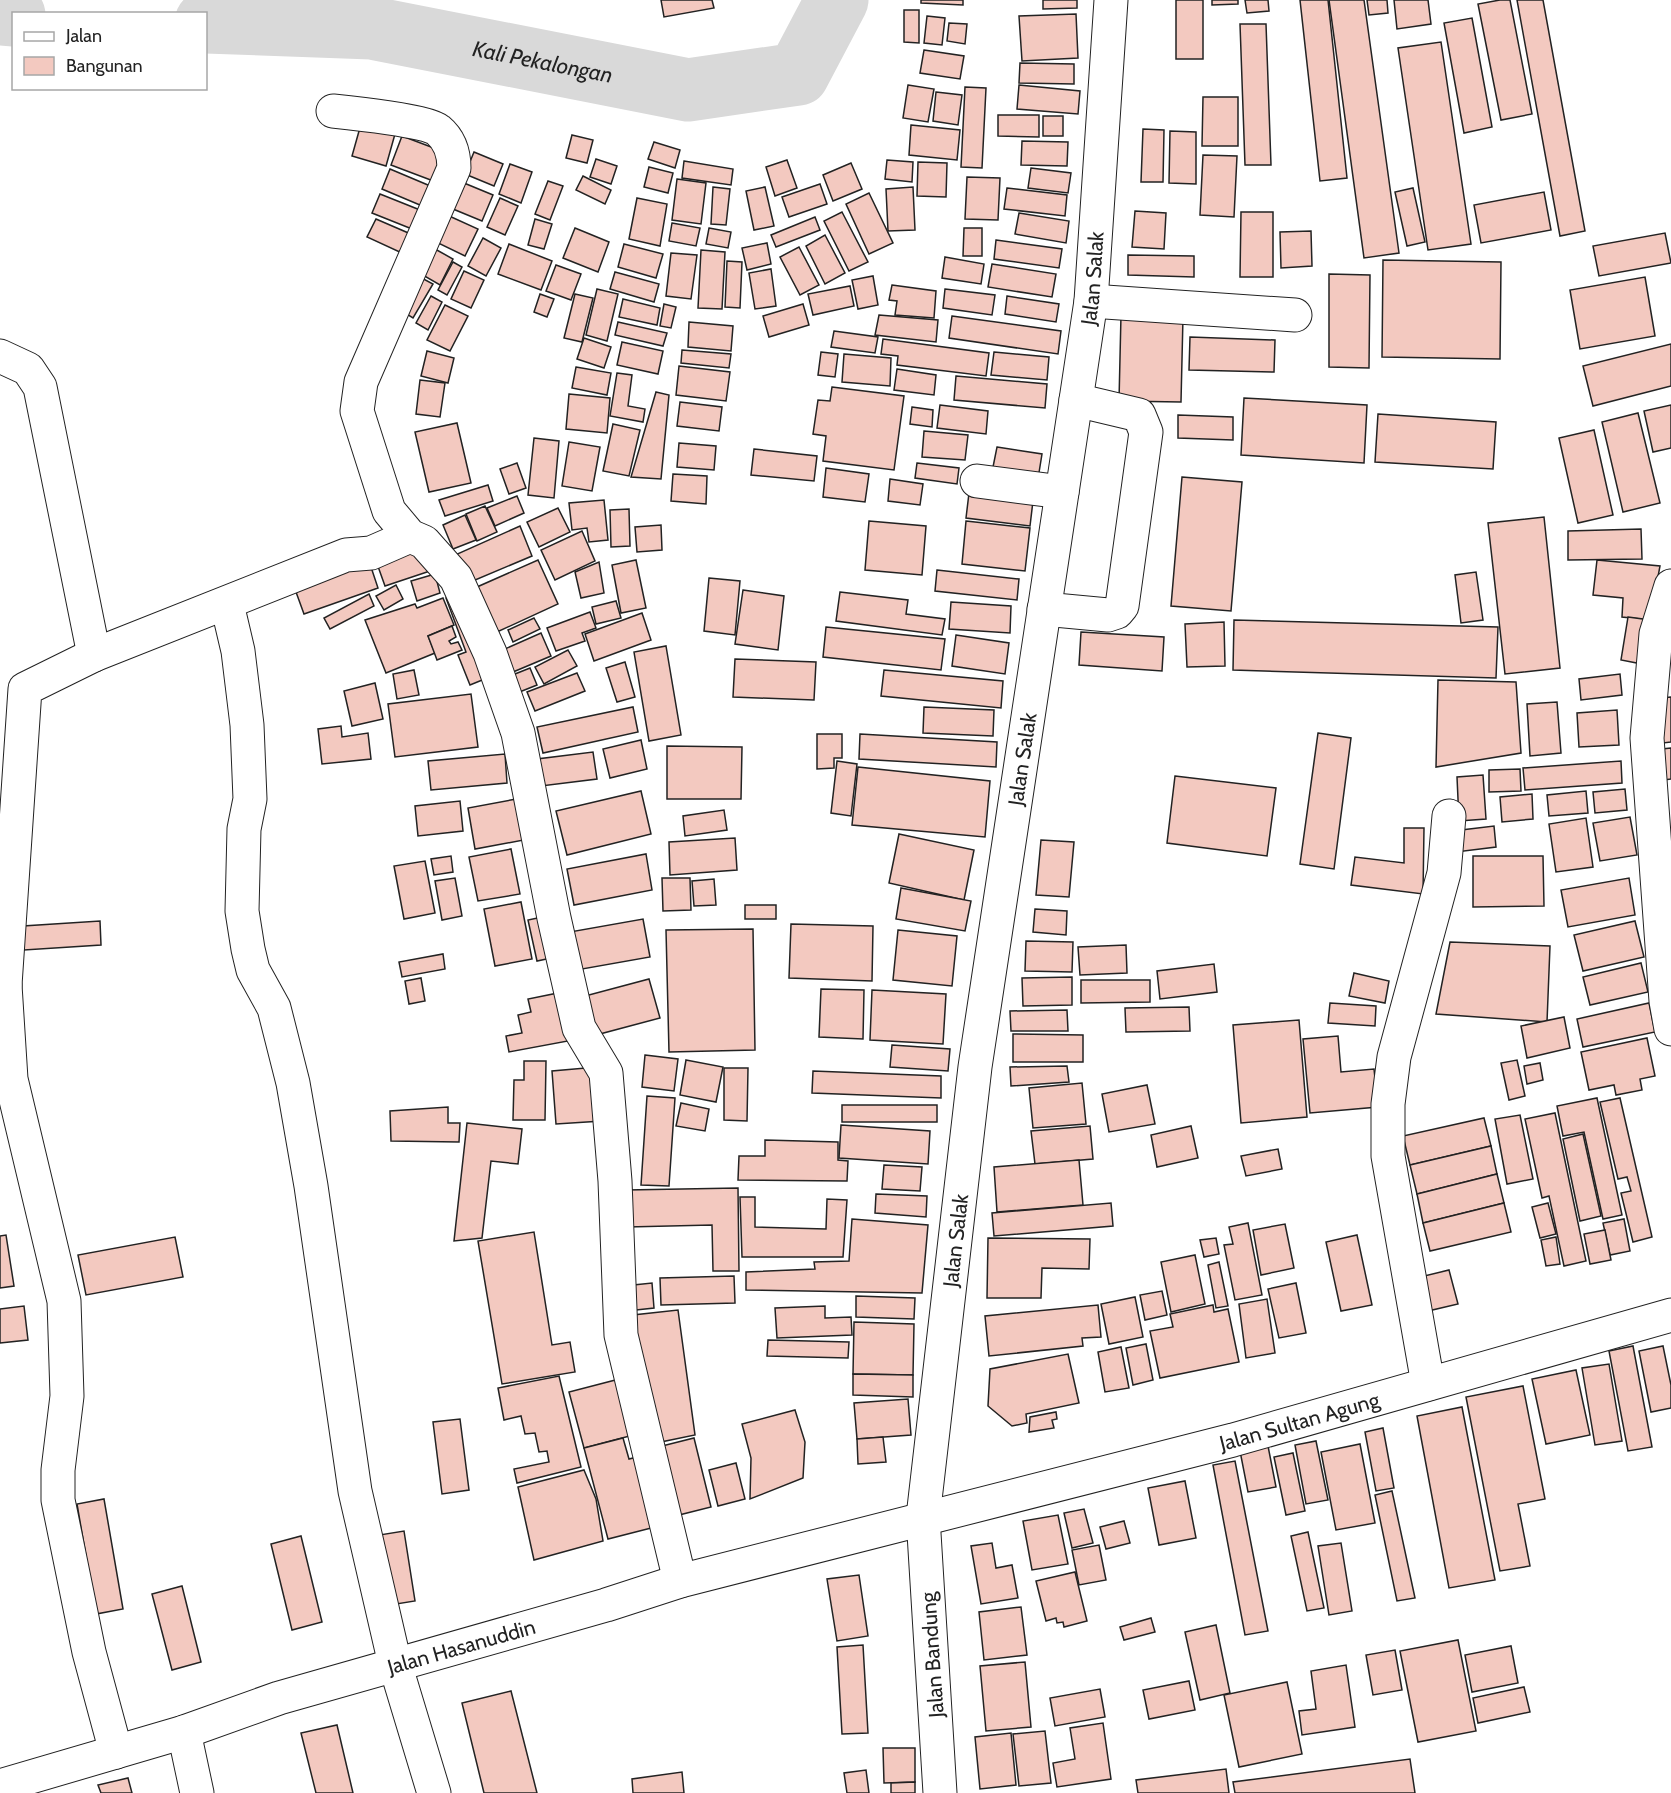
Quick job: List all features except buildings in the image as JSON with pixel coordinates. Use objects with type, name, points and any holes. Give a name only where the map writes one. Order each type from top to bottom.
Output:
[{"type":"street","name":"Jalan Salak","points":[[923,1517],[975,1067],[1091,302],[1111,0]]},
{"type":"street","points":[[333,111],[431,126],[444,137],[454,156],[454,168],[361,382],[357,411],[389,511],[410,536],[424,542],[456,578],[490,653],[518,733],[554,918],[579,1028],[606,1073],[615,1181],[621,1335],[680,1581]]},
{"type":"street","points":[[1091,302],[1296,315]]},
{"type":"street","points":[[0,356],[28,369],[40,387],[93,655]]},
{"type":"street","points":[[1044,609],[1108,615],[1117,612],[1122,606],[1146,432],[1139,415],[1076,400]]},
{"type":"street","points":[[977,481],[1062,492]]},
{"type":"street","points":[[116,1752],[89,1652],[58,1500],[58,1470],[67,1396],[64,1301],[11,1079],[3,985],[25,689],[93,655],[228,604],[346,555],[371,552],[410,536]]},
{"type":"street","points":[[1671,586],[1656,634],[1647,738],[1666,1001],[1671,1029]]},
{"type":"street","points":[[228,604],[238,651],[247,725],[250,799],[244,829],[242,911],[246,939],[253,970],[274,1008],[293,1083],[354,1491],[395,1664],[434,1793]]},
{"type":"street","points":[[1428,1384],[1388,1156],[1388,1104],[1394,1057],[1444,873],[1449,816]]},
{"type":"street","name":"Jalan Sultan Agung","points":[[923,1517],[1233,1440],[1671,1315]]},
{"type":"street","name":"Jalan Hasanuddin","points":[[0,1786],[184,1732],[279,1698],[395,1664],[606,1605],[680,1581],[923,1517]]},
{"type":"street","name":"Jalan Bandung","points":[[923,1517],[940,1793]]},
{"type":"street","points":[[184,1732],[197,1793]]},
{"type":"waterway","name":"Kali Pekalongan","points":[[207,22],[372,28],[688,90],[798,74],[837,0]]},
{"type":"waterway","name":"Kali Pekalongan","points":[[0,14],[12,15]]}]
